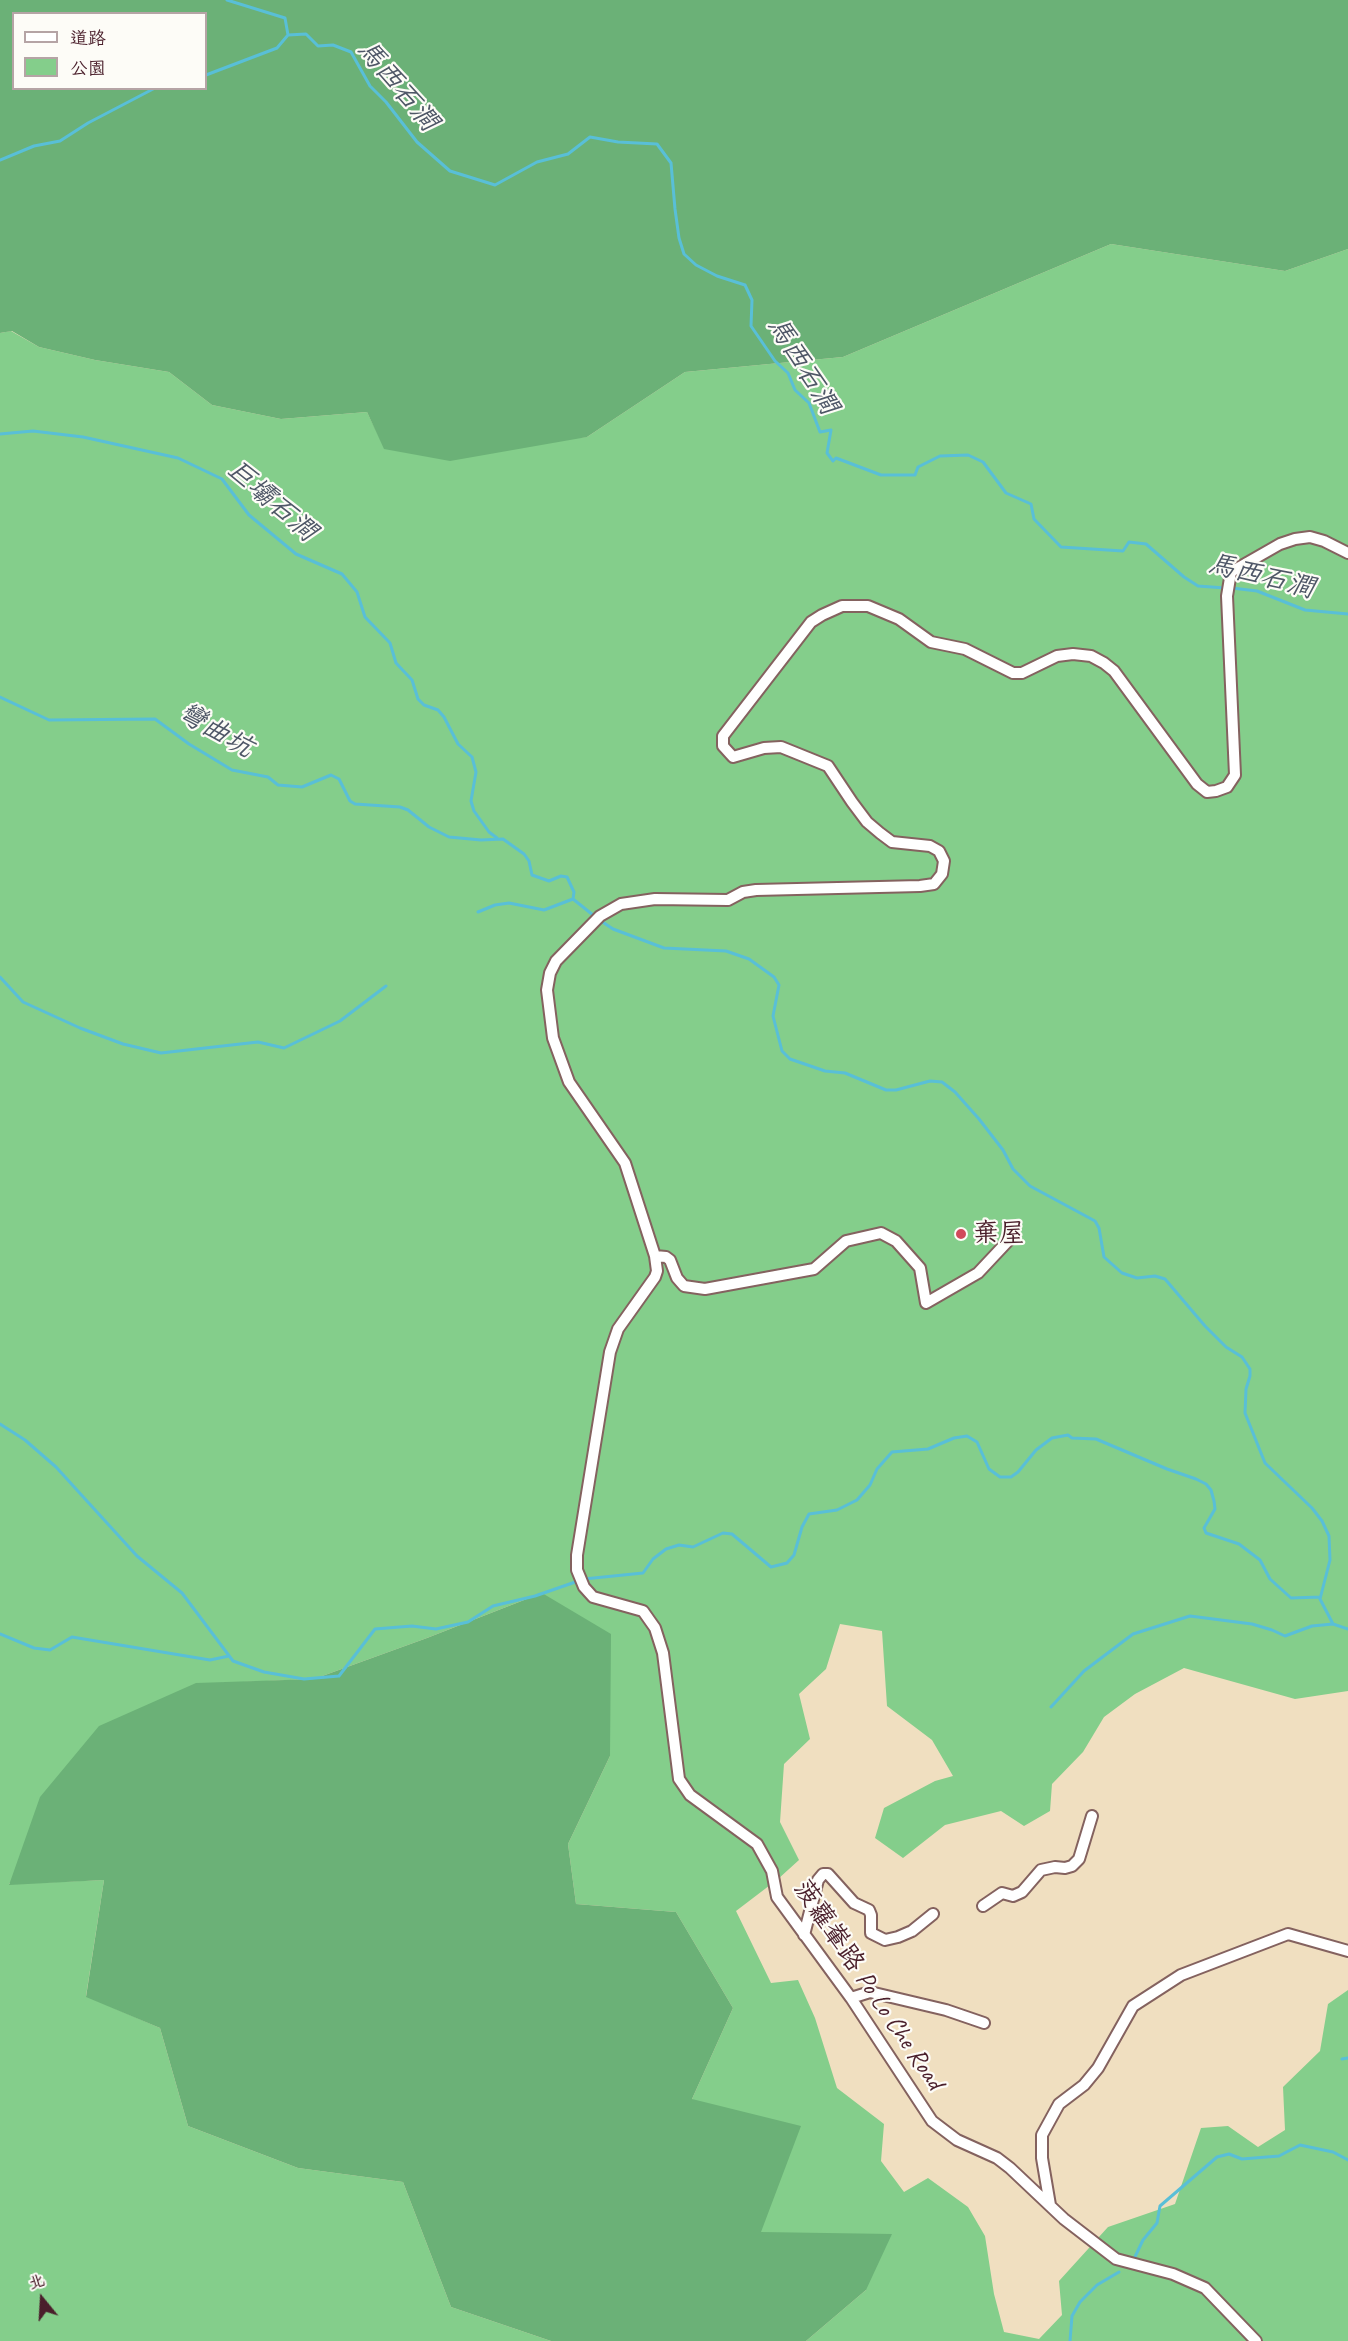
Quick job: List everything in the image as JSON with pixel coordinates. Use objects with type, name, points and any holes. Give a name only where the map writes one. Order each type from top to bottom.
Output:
[{"type":"street","points":[[1008,1241],[978,1273],[926,1303],[920,1268],[896,1241],[880,1233],[846,1241],[814,1269],[705,1289],[684,1287],[677,1278],[670,1260],[666,1257],[655,1256],[625,1163],[569,1082],[553,1038],[547,990],[550,973],[556,961],[600,916],[621,904],[655,899],[728,900],[743,892],[756,890],[920,886],[934,884],[942,874],[944,861],[939,851],[930,846],[892,842],[886,838],[867,822],[828,765],[781,747],[764,748],[733,757],[723,746],[723,736],[811,622],[822,615],[842,606],[868,606],[899,619],[931,642],[965,649],[1013,673],[1022,673],[1057,656],[1073,654],[1091,656],[1114,671],[1197,784],[1207,792],[1227,786],[1235,776],[1228,589],[1231,572],[1280,544],[1295,539],[1310,537],[1348,553]]},
{"type":"street","name":"菠蘿輋路 Po Lo Che Road","points":[[655,1256],[657,1271],[655,1277],[618,1329],[610,1352],[576,1555],[577,1570],[584,1587],[593,1597],[634,1607],[643,1611],[650,1619],[663,1653],[679,1779],[690,1795],[754,1840],[772,1871],[777,1897],[851,1998],[932,2121],[957,2140],[997,2158],[1064,2219],[1116,2259],[1173,2274],[1205,2288],[1256,2341]]},
{"type":"street","points":[[983,1906],[1002,1893],[1013,1896],[1022,1892],[1041,1870],[1072,1866],[1079,1859],[1092,1816]]},
{"type":"street","points":[[804,1935],[818,1880],[823,1874],[828,1874],[854,1903],[869,1910],[871,1933],[885,1940],[912,1931],[933,1914]]},
{"type":"street","points":[[1050,2205],[1042,2158],[1042,2135],[1059,2104],[1084,2085],[1098,2068],[1133,2006],[1181,1975],[1288,1934],[1348,1951]]},
{"type":"street","points":[[851,1998],[870,1992],[946,2010],[984,2023]]},
{"type":"green space","points":[[0,0],[1348,0],[1348,249],[1285,271],[1111,244],[843,357],[685,372],[587,437],[450,461],[384,449],[367,412],[281,419],[212,405],[169,372],[95,360],[39,347],[12,331],[0,333]]},
{"type":"green space","points":[[1111,244],[1285,271],[1348,249],[1348,1691],[1295,1699],[1184,1668],[1135,1694],[1104,1717],[1083,1752],[1052,1784],[1050,1811],[1024,1826],[1001,1811],[945,1825],[903,1858],[875,1838],[884,1808],[935,1781],[953,1776],[932,1740],[887,1706],[882,1631],[840,1624],[826,1669],[799,1694],[810,1739],[784,1764],[780,1822],[799,1860],[736,1911],[771,1983],[798,1980],[815,2018],[837,2088],[884,2124],[881,2161],[904,2192],[928,2178],[968,2207],[985,2236],[994,2294],[1004,2332],[1039,2339],[1062,2315],[1059,2281],[1108,2227],[1175,2204],[1201,2128],[1228,2126],[1258,2147],[1285,2130],[1283,2087],[1320,2051],[1328,2004],[1348,1990],[1348,2341],[806,2341],[866,2290],[761,2232],[692,2099],[733,2008],[676,1912],[576,1904],[568,1844],[610,1756],[542,1593],[314,1679],[196,1684],[9,1884],[104,1880],[86,1996],[160,2028],[188,2126],[298,2168],[403,2182],[451,2307],[551,2341],[0,2341],[0,333],[11,331],[39,347],[95,360],[169,372],[212,405],[281,419],[367,412],[385,449],[587,437],[685,372],[843,357]]},
{"type":"green space","points":[[542,1593],[611,1634],[610,1756],[568,1844],[576,1904],[676,1912],[733,2008],[692,2099],[801,2126],[761,2232],[892,2234],[866,2290],[806,2341],[551,2341],[451,2307],[403,2182],[298,2168],[188,2126],[160,2028],[86,1997],[104,1880],[9,1885],[40,1797],[99,1726],[196,1683],[314,1679]]},
{"type":"waterway","name":"馬西石澗","points":[[227,0],[285,18],[288,35],[306,34],[318,46],[333,45],[351,52],[370,86],[386,102],[417,142],[450,171],[495,185],[537,162],[568,154],[590,137],[618,142],[657,144],[671,163],[679,238],[684,254],[696,265],[717,276],[745,285],[752,300],[751,326],[775,361],[788,373],[795,390],[809,403],[820,432],[831,430],[827,453],[833,461],[836,458],[881,475],[915,475],[918,467],[940,456],[968,455],[983,462],[1006,493],[1031,504],[1034,519],[1061,547],[1123,551],[1129,542],[1146,544],[1198,586],[1225,588]]},
{"type":"waterway","points":[[207,75],[277,48],[288,35]]},
{"type":"waterway","points":[[0,160],[34,146],[60,141],[88,123],[151,90]]},
{"type":"waterway","name":"巨壩石澗","points":[[0,434],[33,431],[83,437],[178,458],[222,479],[249,515],[296,554],[342,574],[357,592],[365,617],[390,643],[396,663],[412,680],[418,699],[424,705],[438,710],[458,744],[472,757],[476,772],[471,801],[474,811],[489,832],[497,838]]},
{"type":"waterway","name":"馬西石澗","points":[[1232,588],[1257,591],[1305,610],[1348,614]]},
{"type":"waterway","name":"彎曲坑","points":[[0,697],[49,720],[155,719],[189,744],[232,770],[268,777],[278,785],[302,787],[331,775],[339,779],[350,801],[355,804],[400,807],[408,810],[429,827],[449,837],[481,840],[503,839],[524,854],[529,861],[532,875],[549,881],[561,876],[567,877],[574,892],[573,899]]},
{"type":"waterway","points":[[573,899],[593,915]]},
{"type":"waterway","points":[[478,912],[495,905],[509,903],[544,910],[573,899]]},
{"type":"waterway","points":[[601,921],[613,929],[664,948],[726,951],[749,959],[774,977],[779,985],[773,1016],[782,1051],[790,1059],[825,1071],[845,1073],[886,1090],[896,1090],[930,1081],[942,1082],[955,1092],[979,1119],[1003,1150],[1013,1169],[1030,1186],[1095,1221],[1099,1228],[1104,1257],[1122,1273],[1137,1278],[1155,1276],[1165,1279],[1205,1326],[1226,1347],[1242,1357],[1250,1369],[1245,1413],[1265,1463],[1312,1508],[1322,1521],[1329,1536],[1330,1560],[1320,1599],[1333,1624]]},
{"type":"waterway","points":[[0,977],[23,1002],[80,1028],[123,1044],[161,1053],[258,1042],[284,1048],[340,1021],[386,986]]},
{"type":"waterway","points":[[0,1424],[25,1440],[56,1467],[137,1556],[182,1593],[233,1661],[264,1672],[304,1679],[339,1676],[375,1629],[412,1626],[436,1629],[468,1622],[493,1606],[535,1596],[584,1579],[643,1573],[653,1559],[666,1549],[679,1545],[693,1547],[723,1533],[732,1534],[771,1567],[787,1563],[794,1555],[802,1527],[809,1514],[837,1510],[857,1500],[870,1485],[877,1469],[892,1452],[928,1449],[954,1438],[967,1436],[977,1442],[989,1469],[1000,1477],[1011,1477],[1018,1472],[1036,1450],[1052,1438],[1068,1435],[1072,1438],[1096,1439],[1196,1479],[1206,1484],[1211,1490],[1214,1501],[1215,1509],[1204,1528],[1206,1533],[1239,1544],[1260,1560],[1270,1579],[1291,1598],[1320,1597]]},
{"type":"waterway","points":[[1051,1707],[1084,1671],[1133,1634],[1190,1616],[1252,1624],[1285,1636],[1312,1626],[1333,1624],[1348,1629]]},
{"type":"waterway","points":[[0,1634],[34,1648],[50,1650],[72,1637],[210,1660],[229,1656]]},
{"type":"waterway","points":[[1342,2059],[1348,2058]]},
{"type":"waterway","points":[[1133,2261],[1143,2240],[1157,2223],[1160,2206],[1217,2157],[1229,2154],[1242,2159],[1279,2156],[1300,2145],[1333,2152],[1348,2160]]},
{"type":"waterway","points":[[1070,2341],[1072,2316],[1080,2302],[1097,2285],[1119,2272]]},
{"type":"place","name":"棄屋","points":[[961,1234]]}]
